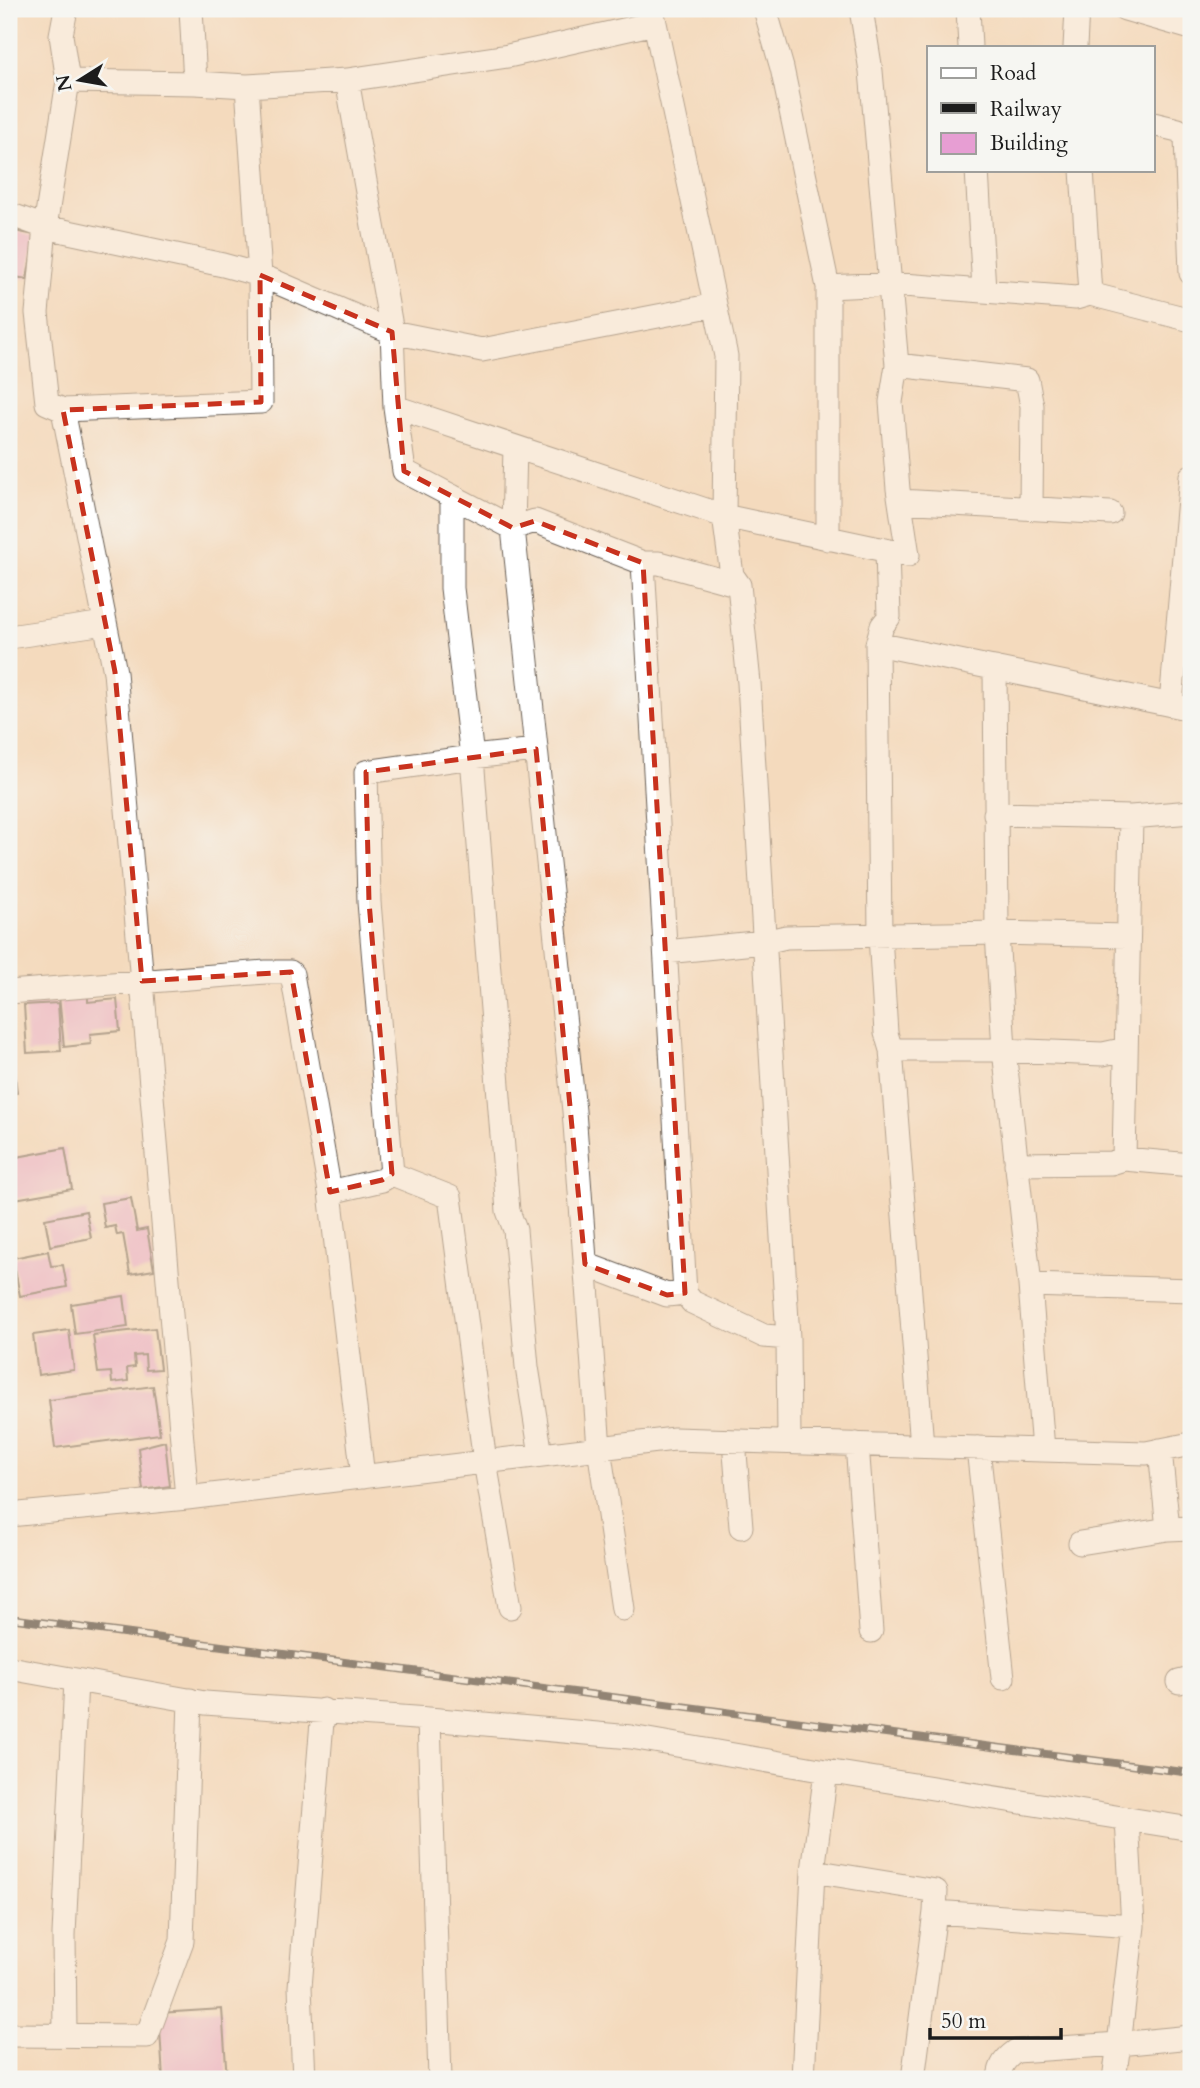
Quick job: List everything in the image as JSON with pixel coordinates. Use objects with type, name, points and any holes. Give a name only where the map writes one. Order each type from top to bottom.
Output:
[{"type":"street","points":[[66,9],[61,35],[68,81],[45,228],[37,313],[47,403],[63,410],[261,402],[260,275],[247,86]]},
{"type":"street","points":[[191,9],[195,83]]},
{"type":"street","points":[[765,9],[782,68],[828,287],[828,539]]},
{"type":"street","points":[[395,407],[724,516],[908,555],[891,402],[897,365],[871,71],[861,9]]},
{"type":"street","points":[[968,9],[970,46]]},
{"type":"street","points":[[1075,46],[1077,9]]},
{"type":"street","points":[[1125,9],[1191,27]]},
{"type":"street","points":[[68,81],[247,86],[347,80],[508,56],[654,16],[726,356],[724,516],[732,575],[738,586],[749,682],[788,1338],[789,1442]]},
{"type":"street","points":[[347,80],[392,332],[395,407],[404,471],[513,528],[535,521],[643,563],[659,563],[738,586]]},
{"type":"street","points":[[1154,124],[1178,130],[1186,137],[1191,273]]},
{"type":"street","points":[[977,172],[984,290]]},
{"type":"street","points":[[1082,172],[1090,294]]},
{"type":"street","points":[[9,214],[45,228],[260,275],[392,332],[482,350],[715,306]]},
{"type":"street","points":[[828,287],[890,284],[1076,298],[1090,294],[1191,320]]},
{"type":"street","points":[[897,365],[1027,380],[1032,406],[1031,508]]},
{"type":"street","points":[[63,410],[115,672],[187,1498]]},
{"type":"street","points":[[515,447],[513,528],[574,1111],[599,1448],[623,1609]]},
{"type":"street","points":[[877,644],[1181,706],[1191,476]]},
{"type":"street","points":[[452,496],[452,588],[472,757],[508,1210],[515,1230],[527,1367],[541,1455]]},
{"type":"street","points":[[900,501],[1110,513]]},
{"type":"street","points":[[887,551],[889,617],[882,626],[877,644],[880,936],[922,1446]]},
{"type":"street","points":[[643,563],[685,1293],[692,1302],[764,1336],[788,1338]]},
{"type":"street","points":[[9,637],[105,622]]},
{"type":"street","points":[[995,668],[995,814],[1004,1050],[1031,1285],[1043,1450]]},
{"type":"street","points":[[392,1174],[369,902],[366,772],[536,750]]},
{"type":"street","points":[[995,814],[1131,817],[1191,812]]},
{"type":"street","points":[[1124,1159],[1131,817]]},
{"type":"street","points":[[666,952],[764,942],[786,937],[998,933],[1128,936]]},
{"type":"street","points":[[9,992],[290,972],[330,1192],[363,1477]]},
{"type":"street","points":[[891,1050],[1004,1050],[1103,1054],[1126,1049]]},
{"type":"street","points":[[1016,1164],[1111,1163],[1124,1159],[1191,1165]]},
{"type":"street","points":[[330,1192],[382,1180],[392,1174]]},
{"type":"street","points":[[392,1174],[450,1197],[485,1462],[510,1607]]},
{"type":"street","points":[[585,1264],[667,1295],[685,1293]]},
{"type":"street","points":[[1031,1285],[1191,1290]]},
{"type":"street","points":[[9,1516],[187,1498],[674,1439],[1146,1452],[1191,1444]]},
{"type":"street","points":[[734,1441],[741,1527]]},
{"type":"street","points":[[857,1444],[871,1632]]},
{"type":"street","points":[[978,1448],[1003,1678]]},
{"type":"street","points":[[1160,1450],[1168,1529]]},
{"type":"street","points":[[1080,1543],[1191,1528]]},
{"type":"street","points":[[9,1668],[205,1703],[323,1710],[631,1737],[1191,1829]]},
{"type":"street","points":[[65,2034],[64,1935],[76,1680]]},
{"type":"street","points":[[9,2035],[146,2036],[182,1941],[190,1700]]},
{"type":"street","points":[[304,2079],[300,1987],[323,1710]]},
{"type":"street","points":[[429,1719],[440,2079]]},
{"type":"street","points":[[803,2079],[813,1871],[826,1771]]},
{"type":"street","points":[[1114,2079],[1133,1926],[1127,1819]]},
{"type":"street","points":[[813,1871],[936,1891],[913,2079]]},
{"type":"street","points":[[934,1912],[1133,1926]]},
{"type":"street","points":[[999,2079],[1003,2061],[1016,2051],[1191,2037]]},
{"type":"highlighted area","points":[[260,275],[392,332],[404,471],[513,528],[535,521],[643,563],[685,1293],[667,1295],[585,1264],[536,749],[366,772],[369,902],[392,1174],[382,1180],[330,1192],[291,972],[142,981],[115,672],[63,410],[261,402]]},
{"type":"building","points":[[9,230],[35,235],[27,279],[9,276]]},
{"type":"building","points":[[88,994],[88,1002],[117,999],[120,1031],[90,1034],[91,1044],[64,1047],[59,996]]},
{"type":"building","points":[[58,1003],[61,1051],[27,1053],[24,1005]]},
{"type":"building","points":[[9,1048],[12,1048],[17,1093],[9,1094]]},
{"type":"building","points":[[9,1119],[17,1157],[65,1148],[72,1189],[9,1200]]},
{"type":"building","points":[[131,1198],[137,1231],[147,1229],[154,1270],[130,1274],[123,1234],[117,1235],[115,1226],[105,1228],[101,1203]]},
{"type":"building","points":[[86,1211],[91,1238],[50,1246],[45,1219]]},
{"type":"building","points":[[48,1251],[51,1266],[63,1265],[67,1287],[20,1296],[13,1258]]},
{"type":"building","points":[[124,1296],[128,1327],[75,1334],[71,1304]]},
{"type":"building","points":[[155,1328],[160,1369],[146,1370],[145,1355],[134,1356],[135,1367],[127,1368],[128,1381],[112,1383],[111,1372],[98,1373],[93,1335]]},
{"type":"building","points":[[69,1330],[74,1370],[38,1375],[33,1335]]},
{"type":"building","points":[[153,1386],[160,1434],[55,1448],[49,1400]]},
{"type":"building","points":[[165,1441],[170,1486],[143,1490],[138,1448]]},
{"type":"building","points":[[222,2009],[227,2079],[163,2079],[159,2013]]},
{"type":"railway","points":[[9,1618],[1191,1773]]}]
